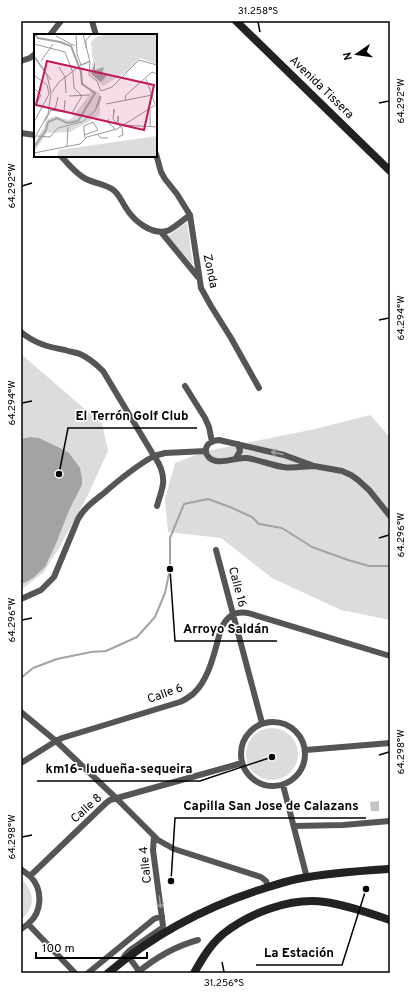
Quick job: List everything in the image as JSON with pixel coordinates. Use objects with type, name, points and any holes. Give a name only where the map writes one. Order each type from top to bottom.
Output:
[{"type":"main road","name":"Avenida Tissera","points":[[236,21],[390,171]]},
{"type":"main road","points":[[108,973],[140,948],[168,930],[201,912],[239,897],[280,883],[307,878],[355,872],[390,870]]},
{"type":"main road","points":[[114,973],[168,930],[228,905],[275,890],[312,882],[390,874]]},
{"type":"main road","points":[[194,973],[212,946],[222,935],[246,919],[274,907],[300,902],[324,902],[390,920]]},
{"type":"street","points":[[51,34],[61,21]]},
{"type":"street","points":[[92,21],[96,34]]},
{"type":"street","points":[[21,61],[34,55]]},
{"type":"street","points":[[21,133],[34,135]]},
{"type":"street","points":[[62,157],[76,172],[86,179],[116,192],[131,216],[150,229],[161,232],[168,231],[190,215]]},
{"type":"street","name":"Zonda","points":[[157,157],[161,172],[165,179],[177,194],[190,215],[199,278],[205,296],[259,388]]},
{"type":"street","points":[[161,232],[199,278]]},
{"type":"street","points":[[21,332],[32,340],[46,346],[80,354],[95,364],[102,372],[158,462],[162,474],[163,484],[157,506]]},
{"type":"street","points":[[185,386],[205,418],[209,427],[212,442]]},
{"type":"street","points":[[314,466],[284,468],[247,458],[236,458],[227,462],[214,460],[207,455],[207,445],[219,440],[284,455],[314,466],[342,471],[358,480],[390,516]]},
{"type":"street","points":[[236,458],[240,451],[238,444]]},
{"type":"street","points":[[21,599],[41,590],[54,577],[81,513],[118,480],[145,461],[165,452],[206,451]]},
{"type":"street","name":"Calle 16","points":[[216,550],[262,723]]},
{"type":"street","points":[[234,614],[239,612],[248,613],[390,656]]},
{"type":"street","name":"Calle 6","points":[[21,764],[56,741],[67,736],[180,702],[193,694],[202,683],[208,672],[223,623],[227,618],[234,614]]},
{"type":"street","points":[[21,712],[56,741],[158,840],[174,849],[261,878],[266,881],[268,887]]},
{"type":"street","points":[[272,721],[281,722],[298,732],[306,750],[306,759],[303,768],[298,775],[283,785],[273,787],[263,785],[254,780],[246,772],[242,762],[241,753],[247,735],[262,723],[272,721]]},
{"type":"street","points":[[306,750],[390,743]]},
{"type":"street","name":"Calle 8","points":[[30,876],[110,800],[242,762]]},
{"type":"street","points":[[283,785],[307,878]]},
{"type":"street","points":[[294,826],[390,821]]},
{"type":"street","name":"Calle 4","points":[[154,836],[153,850],[162,916],[168,930]]},
{"type":"street","points":[[21,870],[30,876],[36,885],[39,895],[39,905],[36,915],[21,929]]},
{"type":"street","points":[[88,973],[154,919],[162,916]]},
{"type":"street","points":[[28,924],[75,973]]},
{"type":"street","points":[[131,960],[138,972],[158,958],[187,943],[198,940]]},
{"type":"shaded area","points":[[187,222],[193,265],[168,236]]},
{"type":"shaded area","points":[[21,354],[102,424],[108,451],[87,497],[44,572],[21,590]]},
{"type":"shaded area","points":[[370,415],[390,437],[390,620],[341,610],[272,578],[221,538],[168,532],[165,499],[175,463],[206,451],[315,429]]},
{"type":"shaded area","points":[[30,437],[39,438],[69,453],[80,468],[82,485],[70,508],[45,567],[33,578],[21,584],[21,439]]},
{"type":"shaded area","points":[[267,728],[277,728],[291,735],[298,749],[298,759],[291,773],[277,780],[267,780],[257,776],[250,769],[246,759],[246,749],[250,739],[257,732]]},
{"type":"shaded area","points":[[21,879],[29,889],[32,900],[29,910],[21,920]]},
{"type":"building","points":[[379,801],[379,811],[371,811],[370,802]]},
{"type":"waterway","points":[[21,678],[33,668],[57,659],[91,652],[106,651],[137,637],[155,617],[165,593],[170,569],[170,538],[184,504],[208,499],[252,517],[259,524],[282,528],[312,547],[369,566],[390,566]]},
{"type":"place","name":"El Terrón Golf Club","points":[[59,474]]},
{"type":"place","name":"Arroyo Saldán","points":[[170,569]]},
{"type":"place","name":"km16- ludueña-sequeira","points":[[272,757]]},
{"type":"place","name":"Capilla San Jose de Calazans","points":[[171,881]]},
{"type":"place","name":"La Estación","points":[[366,889]]}]
